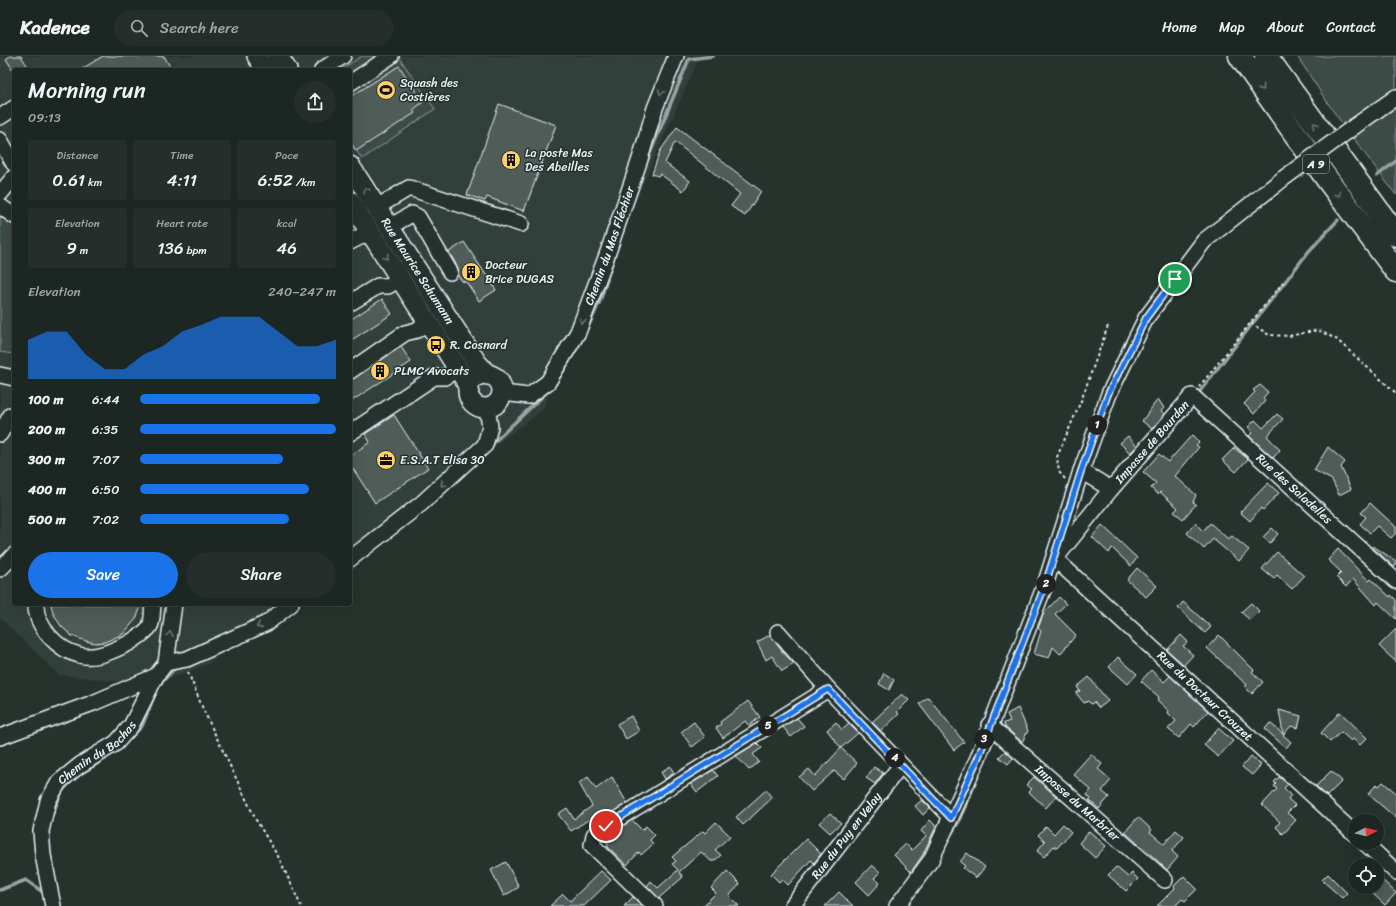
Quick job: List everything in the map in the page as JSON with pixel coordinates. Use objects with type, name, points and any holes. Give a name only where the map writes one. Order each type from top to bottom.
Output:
[{"type":"highway","name":"A 9","points":[[1240,56],[1327,179],[1396,271]]},
{"type":"highway","name":"A 9","points":[[1266,56],[1396,235]]},
{"type":"main road","points":[[257,56],[279,62]]},
{"type":"main road","name":"Rue Maurice Schumann","points":[[352,169],[477,363],[488,375]]},
{"type":"main road","name":"Rue Maurice Schumann","points":[[352,204],[458,368],[469,389]]},
{"type":"main road","points":[[488,375],[499,381],[502,393],[498,404],[487,408],[474,404],[470,399],[469,389],[474,379],[488,375]]},
{"type":"street","points":[[325,68],[343,56]]},
{"type":"street","points":[[352,82],[391,56]]},
{"type":"street","name":"Chemin du Mas Fléchier","points":[[502,393],[529,396],[548,382],[578,332],[608,256],[655,108],[676,56]]},
{"type":"street","points":[[897,906],[931,860],[978,758],[989,725],[1055,559],[1079,478],[1108,394],[1146,318],[1204,241],[1284,178],[1396,97]]},
{"type":"street","points":[[0,117],[12,109]]},
{"type":"street","points":[[0,140],[12,161]]},
{"type":"street","points":[[0,194],[12,179]]},
{"type":"street","points":[[377,207],[409,188],[521,224]]},
{"type":"street","points":[[0,206],[12,215]]},
{"type":"street","points":[[389,227],[412,214],[418,217],[450,272]]},
{"type":"street","points":[[352,241],[370,232]]},
{"type":"street","points":[[352,302],[378,286],[388,286],[400,279]]},
{"type":"street","points":[[352,370],[405,333],[417,330],[428,321]]},
{"type":"street","points":[[352,432],[434,377],[445,376],[458,368]]},
{"type":"street","points":[[0,375],[12,378]]},
{"type":"street","name":"Impasse de Bourdan","points":[[1055,559],[1111,489],[1192,396]]},
{"type":"street","name":"Rue des Saladelles","points":[[1192,396],[1396,581]]},
{"type":"street","points":[[352,557],[422,503],[485,445],[490,427],[487,408]]},
{"type":"street","points":[[0,434],[8,414]]},
{"type":"street","name":"Impasse de Bourdan","points":[[1079,478],[1111,489]]},
{"type":"street","points":[[0,569],[12,557]]},
{"type":"street","name":"Rue du Docteur Crouzet","points":[[1055,559],[1348,828]]},
{"type":"street","points":[[36,606],[36,610],[45,631],[59,645],[80,656],[109,654],[136,639],[150,626],[153,606]]},
{"type":"street","name":"Chemin du Bachas","points":[[53,906],[43,855],[41,831],[48,801],[59,782],[80,766],[116,743],[131,726],[156,676],[166,663],[174,606]]},
{"type":"street","points":[[166,663],[182,660],[267,623],[288,606]]},
{"type":"street","points":[[778,632],[828,689],[951,818]]},
{"type":"street","points":[[0,737],[93,703],[156,676]]},
{"type":"street","points":[[655,906],[592,845],[594,835],[606,826],[828,689]]},
{"type":"street","name":"Impasse du Marbrier","points":[[989,725],[1165,880]]},
{"type":"street","name":"Rue du Puy en Velay","points":[[792,906],[901,765]]},
{"type":"street","points":[[1372,850],[1396,872]]},
{"type":"path","points":[[1192,396],[1285,280]]},
{"type":"path","points":[[1251,323],[1269,335],[1289,336],[1318,330],[1336,340],[1396,393]]},
{"type":"path","points":[[1079,478],[1067,480],[1059,472],[1057,458],[1081,400],[1108,326]]},
{"type":"path","points":[[182,660],[203,709],[256,820],[279,858],[301,906]]},
{"type":"shaded area","points":[[0,56],[700,56],[542,410],[352,554],[352,68],[12,68],[12,606],[284,606],[208,664],[173,677],[141,684],[59,675],[0,618]]},
{"type":"shaded area","name":"Squash des Costières","points":[[362,56],[398,56],[435,109],[362,159],[352,144],[352,68],[343,68]]},
{"type":"shaded area","points":[[1297,56],[1396,56],[1396,195],[1333,111]]},
{"type":"shaded area","points":[[0,216],[12,225],[12,354],[0,352]]},
{"type":"building","points":[[10,56],[21,56],[29,68],[12,68],[6,59]]},
{"type":"building","points":[[103,56],[164,56],[171,68],[83,68]]},
{"type":"building","points":[[399,66],[423,102],[413,110],[415,113],[356,151],[352,144],[352,96]]},
{"type":"building","name":"La poste Mas Des Abeilles","points":[[499,104],[556,125],[524,211],[487,197],[485,201],[467,195]]},
{"type":"building","points":[[677,127],[761,191],[745,216],[731,206],[740,194],[675,142],[665,163],[690,181],[683,191],[660,174],[658,176],[652,174],[660,151]]},
{"type":"building","name":"Docteur Brice DUGAS","points":[[464,242],[496,290],[479,301],[467,283],[462,281],[458,276],[458,268],[449,252]]},
{"type":"building","points":[[382,299],[392,314],[352,340],[352,319]]},
{"type":"building","name":"PLMC Avocats","points":[[401,347],[411,362],[352,401],[352,379]]},
{"type":"building","points":[[1260,385],[1268,392],[1263,398],[1265,401],[1254,414],[1244,404],[1255,392],[1253,390]]},
{"type":"building","points":[[1158,399],[1164,408],[1161,411],[1165,414],[1152,429],[1142,421]]},
{"type":"building","points":[[1277,414],[1283,419],[1267,436],[1280,450],[1273,458],[1249,436],[1253,432],[1248,427],[1255,420],[1263,428]]},
{"type":"building","name":"E.S.A.T Elisa 30","points":[[394,415],[428,468],[375,503],[352,467],[352,455],[370,442],[365,434]]},
{"type":"building","points":[[1192,435],[1199,442],[1196,445],[1199,447],[1175,476],[1196,495],[1193,502],[1196,504],[1183,519],[1174,512],[1178,508],[1160,492],[1158,494],[1151,488],[1156,483],[1143,472],[1159,454],[1168,462]]},
{"type":"building","points":[[1128,436],[1137,446],[1130,453],[1120,443]]},
{"type":"building","points":[[1328,447],[1345,462],[1341,467],[1351,489],[1339,495],[1332,480],[1314,470]]},
{"type":"building","points":[[1234,448],[1248,459],[1236,472],[1222,460]]},
{"type":"building","points":[[1268,483],[1279,493],[1263,510],[1261,508],[1250,521],[1240,512]]},
{"type":"building","points":[[1370,503],[1396,527],[1396,533],[1391,538],[1377,526],[1370,533],[1360,524],[1366,517],[1361,513]]},
{"type":"building","points":[[1195,523],[1203,531],[1210,523],[1228,539],[1232,536],[1249,550],[1239,561],[1213,539],[1204,549],[1187,533]]},
{"type":"building","points":[[1102,525],[1137,558],[1131,566],[1112,548],[1109,553],[1092,537]]},
{"type":"building","points":[[1272,528],[1278,534],[1270,543],[1263,537]]},
{"type":"building","points":[[1373,546],[1396,561],[1396,565],[1394,567],[1372,547]]},
{"type":"building","points":[[1338,549],[1369,581],[1371,579],[1390,597],[1391,595],[1396,600],[1396,619],[1378,602],[1376,605],[1353,579],[1346,587],[1336,577],[1341,572],[1328,560]]},
{"type":"building","points":[[1277,552],[1304,576],[1292,589],[1277,575],[1274,579],[1262,569]]},
{"type":"building","points":[[1137,568],[1157,586],[1146,597],[1127,580]]},
{"type":"building","points":[[1059,597],[1066,604],[1055,614],[1076,635],[1060,654],[1053,647],[1049,658],[1034,654],[1041,631],[1038,628],[1044,613]]},
{"type":"building","points":[[1183,602],[1211,627],[1205,633],[1178,608]]},
{"type":"building","points":[[1251,603],[1259,611],[1250,620],[1241,612]]},
{"type":"building","points":[[51,606],[141,606],[136,619],[123,634],[105,642],[95,643],[72,636],[61,626],[53,613]]},
{"type":"building","points":[[1396,629],[1396,662],[1379,646]]},
{"type":"building","points":[[770,635],[794,664],[782,671],[772,656],[766,660],[757,642]]},
{"type":"building","points":[[1181,635],[1188,642],[1183,646],[1193,655],[1184,665],[1167,650]]},
{"type":"building","points":[[1219,635],[1254,670],[1252,672],[1263,682],[1252,694],[1245,687],[1247,685],[1207,648]]},
{"type":"building","points":[[1118,657],[1137,674],[1128,684],[1109,667]]},
{"type":"building","points":[[1151,670],[1164,682],[1170,676],[1208,711],[1194,727],[1191,724],[1179,738],[1168,729],[1176,721],[1168,713],[1169,711],[1157,700],[1159,697],[1141,681]]},
{"type":"building","points":[[884,673],[894,680],[889,690],[879,684]]},
{"type":"building","points":[[1089,677],[1108,701],[1099,708],[1094,702],[1091,704],[1088,701],[1084,703],[1076,693],[1080,691],[1077,687]]},
{"type":"building","points":[[902,694],[909,700],[897,712],[899,714],[881,731],[872,722]]},
{"type":"building","points":[[928,697],[964,742],[954,750],[919,704]]},
{"type":"building","points":[[748,701],[760,717],[749,726],[745,721],[723,738],[716,728],[721,724],[720,722]]},
{"type":"building","points":[[1018,708],[1028,731],[1022,742],[1005,727],[1004,723],[1010,721],[1007,714]]},
{"type":"building","points":[[1279,710],[1301,716],[1298,728],[1291,726],[1283,735],[1291,742],[1286,748],[1265,729],[1270,723],[1283,734]]},
{"type":"building","points":[[1340,712],[1367,738],[1360,745],[1353,739],[1351,741],[1341,732],[1330,742],[1321,733]]},
{"type":"building","points":[[631,716],[639,731],[626,739],[617,724]]},
{"type":"building","points":[[797,718],[804,726],[791,737],[783,727]]},
{"type":"building","points":[[694,722],[705,737],[692,747],[681,732]]},
{"type":"building","points":[[836,722],[842,730],[849,724],[858,733],[841,748],[827,730]]},
{"type":"building","points":[[1218,728],[1233,741],[1218,757],[1204,745]]},
{"type":"building","points":[[757,743],[762,748],[753,754],[759,762],[749,770],[736,756]]},
{"type":"building","points":[[841,748],[857,763],[844,779],[834,771],[812,791],[799,777],[809,769],[815,776]]},
{"type":"building","points":[[1005,751],[1013,758],[1008,764],[999,757]]},
{"type":"building","points":[[1091,754],[1102,764],[1098,769],[1111,780],[1102,791],[1109,797],[1099,809],[1089,800],[1091,799],[1087,795],[1091,790],[1073,774]]},
{"type":"building","points":[[1251,756],[1261,765],[1252,775],[1242,767]]},
{"type":"building","points":[[670,766],[674,773],[665,779],[661,772]]},
{"type":"building","points":[[874,767],[883,773],[875,784],[866,778]]},
{"type":"building","points":[[713,770],[718,776],[697,792],[691,784]]},
{"type":"building","points":[[1331,771],[1342,781],[1327,796],[1316,786]]},
{"type":"building","points":[[588,777],[596,789],[612,777],[627,803],[595,823],[591,818],[571,831],[558,814],[567,808],[574,819],[592,806],[579,783]]},
{"type":"building","points":[[1034,777],[1056,796],[1046,808],[1029,792],[1032,789],[1026,785]]},
{"type":"building","points":[[1279,777],[1288,784],[1284,788],[1291,795],[1288,799],[1295,805],[1287,813],[1296,820],[1283,834],[1276,827],[1280,822],[1262,805],[1277,789],[1274,786],[1276,784],[1274,782]]},
{"type":"building","points":[[1383,782],[1396,793],[1396,818],[1368,794],[1377,784],[1379,786]]},
{"type":"building","points":[[766,790],[772,798],[743,825],[736,817]]},
{"type":"building","points":[[922,800],[930,808],[923,815],[915,806]]},
{"type":"building","points":[[830,813],[841,823],[830,833],[819,823]]},
{"type":"building","points":[[1138,817],[1152,830],[1150,832],[1164,844],[1176,830],[1184,837],[1172,851],[1178,857],[1167,870],[1125,832]]},
{"type":"building","points":[[632,820],[642,830],[646,826],[655,835],[650,840],[653,844],[641,855],[639,852],[627,865],[607,846],[609,844],[605,841],[614,832]]},
{"type":"building","points":[[930,820],[936,826],[937,825],[922,856],[911,872],[894,855],[906,844],[912,850],[926,836],[921,831]]},
{"type":"building","points":[[716,822],[730,836],[715,850],[721,855],[714,861],[711,861],[701,852],[679,872],[683,877],[659,898],[647,886],[651,881],[658,888],[678,870],[672,864],[676,861],[672,857],[703,831],[705,833]]},
{"type":"building","points":[[1063,824],[1071,832],[1057,848],[1054,846],[1044,857],[1037,851],[1045,841],[1038,835],[1046,826],[1054,834]]},
{"type":"building","points":[[1089,831],[1106,846],[1095,858],[1079,843]]},
{"type":"building","points":[[806,839],[821,854],[814,863],[811,860],[788,885],[782,879],[779,882],[771,874]]},
{"type":"building","points":[[967,853],[985,867],[976,878],[963,868],[965,866],[960,862]]},
{"type":"building","points":[[506,862],[519,887],[504,896],[491,870]]},
{"type":"building","points":[[872,865],[880,872],[874,878],[880,883],[869,895],[856,882]]},
{"type":"building","points":[[1116,867],[1128,877],[1132,873],[1138,879],[1126,891],[1108,875]]},
{"type":"building","points":[[601,871],[611,880],[584,906],[550,906],[563,894],[570,901]]},
{"type":"building","points":[[727,871],[740,884],[729,896],[739,906],[703,906],[716,893],[711,888]]},
{"type":"building","points":[[1328,874],[1347,893],[1342,898],[1322,880]]},
{"type":"building","points":[[1184,876],[1197,889],[1185,901],[1182,899],[1175,906],[1157,906],[1175,888],[1174,886]]},
{"type":"building","points":[[1384,882],[1396,893],[1385,905],[1373,894],[1384,894]]},
{"type":"building","points":[[839,892],[853,906],[825,906]]},
{"type":"building","points":[[633,897],[642,906],[624,906]]},
{"type":"waterway","points":[[646,163],[689,59],[713,56]]},
{"type":"waterway","points":[[1377,176],[1396,161]]},
{"type":"waterway","points":[[1197,395],[1309,251],[1338,220]]},
{"type":"waterway","points":[[588,327],[600,301],[613,260]]},
{"type":"waterway","points":[[555,384],[581,341]]},
{"type":"waterway","points":[[491,445],[548,391]]},
{"type":"waterway","points":[[159,685],[174,669],[177,668]]},
{"type":"waterway","points":[[131,737],[142,726],[155,694]]},
{"type":"waterway","points":[[80,774],[105,759]]},
{"type":"waterway","points":[[951,834],[961,818],[980,771]]},
{"type":"waterway","points":[[52,815],[62,791],[73,779]]},
{"type":"waterway","points":[[0,890],[26,880],[44,893]]},
{"type":"place","name":"Squash des Costières","points":[[386,90]]},
{"type":"place","name":"La poste Mas Des Abeilles","points":[[511,160]]},
{"type":"place","name":"Docteur Brice DUGAS","points":[[471,272]]},
{"type":"place","name":"R. Cosnard","points":[[436,345]]},
{"type":"place","name":"PLMC Avocats","points":[[380,371]]},
{"type":"place","name":"E.S.A.T Elisa 30","points":[[386,460]]},
{"type":"route","points":[[606,826],[828,689],[951,818],[978,758],[989,725],[1055,559],[1081,471],[1108,394],[1146,318],[1175,279]]}]
